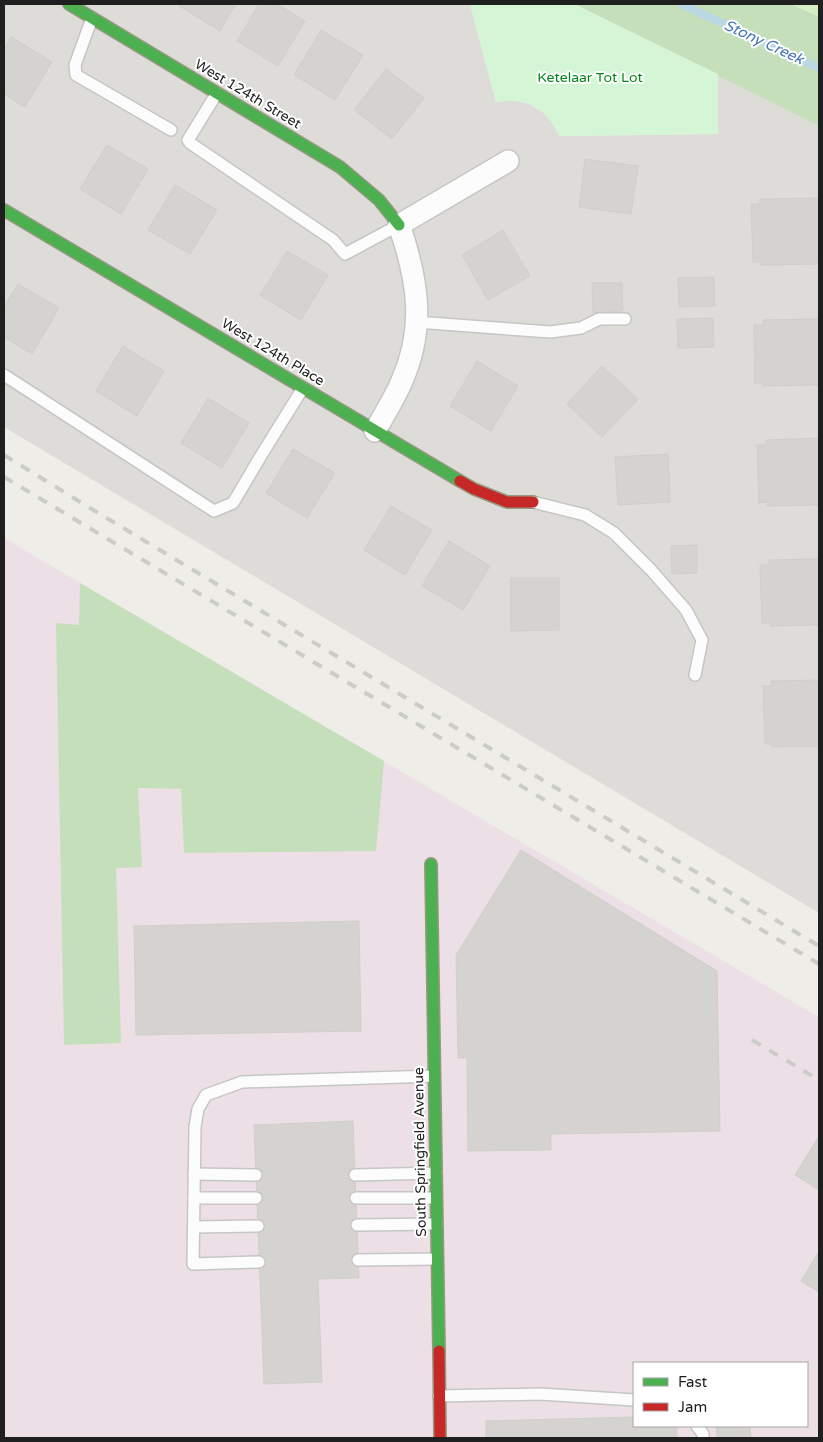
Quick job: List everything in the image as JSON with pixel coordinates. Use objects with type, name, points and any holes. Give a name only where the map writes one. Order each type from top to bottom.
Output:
[{"type":"street","name":"West 124th Street","points":[[69,4],[340,167],[389,208],[400,225]]},
{"type":"street","points":[[376,431],[401,383],[411,355],[416,330],[417,302],[414,271],[400,225],[508,161]]},
{"type":"street","name":"West 124th Place","points":[[4,210],[488,496],[506,502],[533,502]]},
{"type":"street","name":"South Springfield Avenue","points":[[431,864],[440,1438]]},
{"type":"lane","points":[[92,18],[75,65],[76,75],[171,130]]},
{"type":"lane","points":[[217,93],[188,140],[190,143],[333,240],[345,254],[400,225]]},
{"type":"lane","points":[[416,322],[550,332],[581,328],[600,320],[625,320]]},
{"type":"lane","points":[[4,375],[214,511],[233,503],[303,388]]},
{"type":"lane","points":[[533,502],[585,515],[614,533],[652,570],[686,610],[702,640],[696,675]]},
{"type":"lane","points":[[259,1262],[193,1264],[195,1127],[198,1108],[206,1095],[242,1082],[434,1076]]},
{"type":"lane","points":[[355,1175],[436,1173]]},
{"type":"lane","points":[[194,1174],[256,1175]]},
{"type":"lane","points":[[194,1198],[256,1198]]},
{"type":"lane","points":[[356,1198],[436,1198]]},
{"type":"lane","points":[[357,1225],[437,1224]]},
{"type":"lane","points":[[194,1228],[258,1226]]},
{"type":"lane","points":[[358,1260],[437,1259]]},
{"type":"lane","points":[[439,1396],[540,1394],[633,1400]]},
{"type":"lane","points":[[698,1427],[703,1434],[703,1438]]},
{"type":"shaded area","points":[[4,4],[470,4],[496,102],[513,100],[529,104],[544,113],[560,136],[718,134],[718,74],[819,126],[819,913],[4,427]]},
{"type":"shaded area","points":[[4,538],[819,1017],[819,1438],[4,1438]]},
{"type":"green space","name":"Ketelaar Tot Lot","points":[[470,4],[574,4],[718,74],[718,134],[559,136],[548,118],[534,106],[517,101],[496,102]]},
{"type":"green space","points":[[574,4],[791,4],[819,17],[819,126]]},
{"type":"green space","points":[[791,4],[819,4],[819,17]]},
{"type":"green space","points":[[80,583],[384,761],[376,851],[184,853],[181,789],[138,788],[142,867],[116,868],[121,1043],[64,1045],[56,623],[79,625]]},
{"type":"building","points":[[180,4],[236,4],[220,31],[179,6]]},
{"type":"building","points":[[259,4],[277,4],[305,21],[278,66],[237,41]]},
{"type":"building","points":[[321,30],[363,55],[335,100],[294,75]]},
{"type":"building","points":[[11,37],[52,62],[25,107],[4,94],[4,49]]},
{"type":"building","points":[[386,69],[424,98],[392,139],[354,110]]},
{"type":"building","points":[[107,145],[148,169],[121,214],[80,189]]},
{"type":"building","points":[[585,159],[638,166],[631,214],[579,207]]},
{"type":"building","points":[[175,185],[217,210],[190,254],[148,230]]},
{"type":"building","points":[[819,198],[819,264],[761,265],[761,262],[753,262],[751,204],[760,204],[760,199]]},
{"type":"building","points":[[503,230],[530,276],[488,300],[462,255]]},
{"type":"building","points":[[287,251],[328,275],[301,320],[260,295]]},
{"type":"building","points":[[714,277],[715,306],[679,307],[678,278]]},
{"type":"building","points":[[592,283],[622,283],[623,311],[593,313]]},
{"type":"building","points":[[18,284],[59,308],[32,354],[4,337],[4,307]]},
{"type":"building","points":[[713,318],[714,347],[678,348],[677,319]]},
{"type":"building","points":[[819,319],[819,385],[763,386],[763,383],[755,383],[754,325],[763,325],[763,320]]},
{"type":"building","points":[[123,346],[164,371],[137,416],[96,391]]},
{"type":"building","points":[[477,361],[518,386],[491,431],[450,406]]},
{"type":"building","points":[[602,366],[638,399],[602,437],[567,404]]},
{"type":"building","points":[[208,398],[249,423],[222,468],[181,443]]},
{"type":"building","points":[[819,438],[819,505],[767,506],[767,502],[759,503],[757,445],[766,445],[766,440]]},
{"type":"building","points":[[293,449],[335,473],[307,518],[266,493]]},
{"type":"building","points":[[668,454],[670,502],[618,505],[615,457]]},
{"type":"building","points":[[391,506],[432,530],[405,575],[364,550]]},
{"type":"building","points":[[449,541],[490,566],[463,610],[422,586]]},
{"type":"building","points":[[697,545],[697,573],[672,574],[671,546]]},
{"type":"building","points":[[819,559],[819,625],[770,626],[770,623],[762,623],[760,565],[769,565],[769,560]]},
{"type":"building","points":[[511,578],[559,578],[559,630],[511,631]]},
{"type":"building","points":[[819,680],[819,746],[772,747],[772,744],[765,744],[763,686],[772,686],[771,681]]},
{"type":"building","points":[[521,850],[717,971],[720,1131],[551,1134],[551,1150],[468,1151],[467,1058],[458,1058],[456,955]]},
{"type":"building","points":[[359,921],[361,1031],[136,1035],[134,926]]},
{"type":"building","points":[[353,1121],[359,1278],[318,1279],[322,1382],[264,1384],[254,1125]]},
{"type":"building","points":[[819,1136],[819,1190],[795,1175]]},
{"type":"building","points":[[819,1251],[819,1292],[801,1281]]},
{"type":"building","points":[[633,1417],[633,1427],[677,1427],[677,1438],[486,1438],[486,1421]]},
{"type":"building","points":[[716,1427],[750,1427],[751,1438],[717,1438]]},
{"type":"waterway","name":"Stony Creek","points":[[681,4],[819,68]]},
{"type":"railway","points":[[4,455],[819,946]]},
{"type":"railway","points":[[4,477],[819,964]]},
{"type":"railway","points":[[752,1040],[819,1080]]},
{"type":"traffic: fast","points":[[69,4],[340,167],[379,200],[399,225]]},
{"type":"traffic: fast","points":[[4,210],[460,481]]},
{"type":"traffic: fast","points":[[431,864],[439,1351]]},
{"type":"traffic: jam","points":[[460,481],[474,489],[507,502],[533,502]]},
{"type":"traffic: jam","points":[[439,1351],[440,1438]]}]
